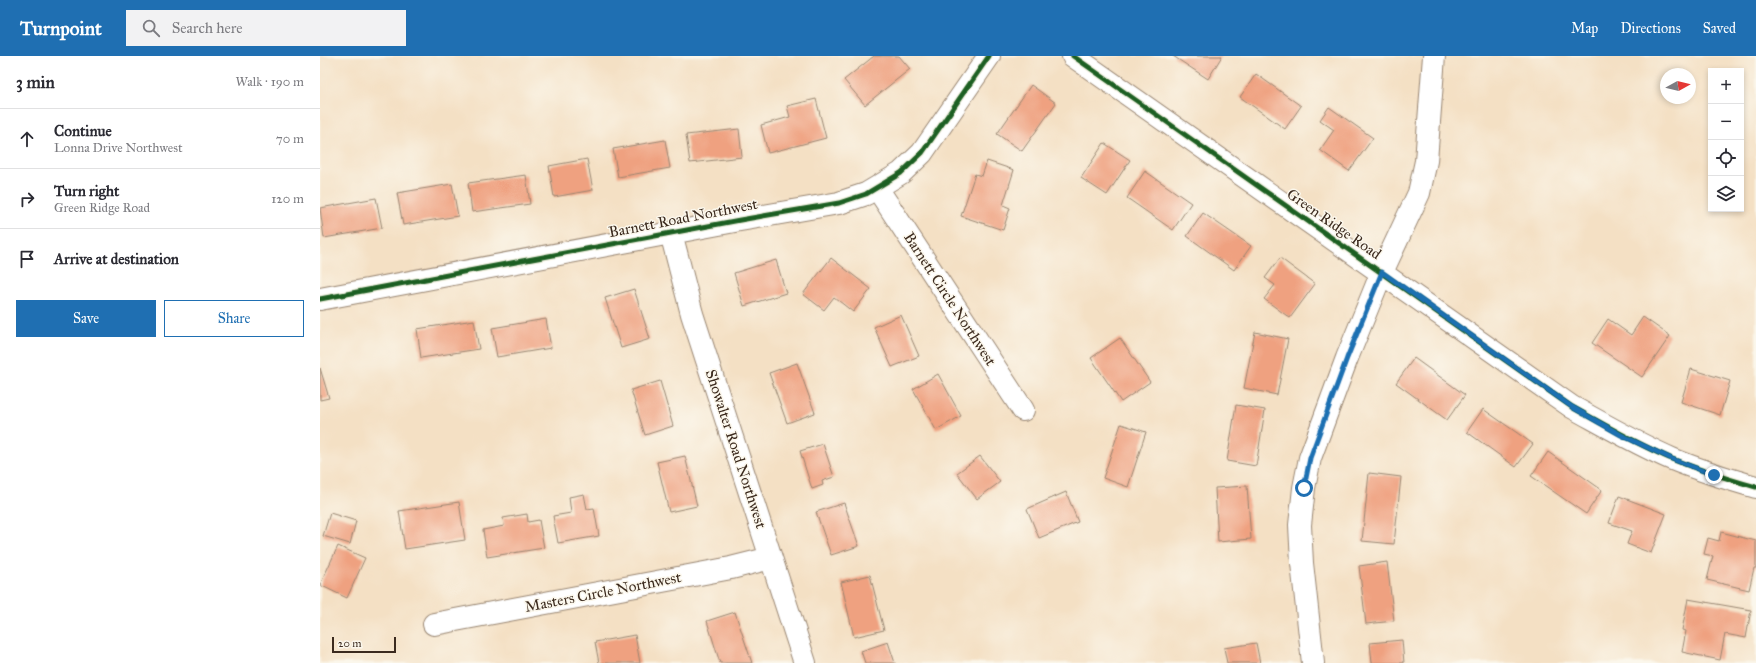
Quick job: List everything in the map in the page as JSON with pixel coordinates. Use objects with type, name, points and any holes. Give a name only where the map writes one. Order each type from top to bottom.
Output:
[{"type":"street","name":"Barnett Road Northwest","points":[[320,299],[839,203],[877,188],[901,173],[922,153],[989,56]]},
{"type":"street","name":"Green Ridge Road","points":[[1073,56],[1572,407],[1621,435],[1672,459],[1714,475],[1756,487]]},
{"type":"street","points":[[1313,663],[1302,563],[1300,525],[1304,488],[1310,458],[1347,358],[1382,272],[1414,205],[1422,180],[1426,161],[1434,56]]},
{"type":"street","name":"Barnett Circle Northwest","points":[[877,188],[1023,410]]},
{"type":"street","name":"Showalter Road Northwest","points":[[671,233],[692,314],[805,663]]},
{"type":"street","name":"Masters Circle Northwest","points":[[434,624],[731,568],[771,558]]},
{"type":"building","points":[[874,56],[899,56],[910,69],[865,105],[844,80]]},
{"type":"building","points":[[1173,56],[1222,56],[1208,79]]},
{"type":"building","points":[[1256,74],[1301,106],[1285,129],[1240,97]]},
{"type":"building","points":[[1031,85],[1056,103],[1022,151],[997,134]]},
{"type":"building","points":[[816,99],[826,138],[768,153],[761,125],[790,117],[787,106]]},
{"type":"building","points":[[1329,107],[1373,138],[1349,171],[1320,150],[1334,130],[1320,120]]},
{"type":"building","points":[[739,129],[742,157],[690,163],[686,135]]},
{"type":"building","points":[[665,140],[670,168],[618,177],[613,149]]},
{"type":"building","points":[[1104,143],[1130,160],[1107,195],[1081,178]]},
{"type":"building","points":[[587,159],[593,190],[554,197],[549,166]]},
{"type":"building","points":[[987,161],[1014,170],[1003,205],[1010,208],[1003,230],[961,216],[975,174],[982,176]]},
{"type":"building","points":[[1145,171],[1191,203],[1173,230],[1127,198]]},
{"type":"building","points":[[526,175],[530,204],[472,212],[468,183]]},
{"type":"building","points":[[452,184],[458,216],[403,225],[397,193]]},
{"type":"building","points":[[376,198],[382,228],[324,238],[320,208]]},
{"type":"building","points":[[1203,213],[1251,246],[1234,270],[1187,236]]},
{"type":"building","points":[[831,258],[871,289],[853,312],[834,297],[824,310],[803,294]]},
{"type":"building","points":[[1280,258],[1315,284],[1290,318],[1264,299],[1275,285],[1265,278]]},
{"type":"building","points":[[776,260],[786,293],[744,306],[734,273]]},
{"type":"building","points":[[634,289],[650,339],[621,348],[605,298]]},
{"type":"building","points":[[901,315],[919,356],[892,367],[874,327]]},
{"type":"building","points":[[1643,317],[1670,336],[1642,377],[1592,343],[1608,319],[1631,335]]},
{"type":"building","points":[[546,319],[551,348],[497,357],[492,328]]},
{"type":"building","points":[[474,320],[479,349],[421,358],[417,329]]},
{"type":"building","points":[[1255,332],[1288,339],[1277,395],[1244,388]]},
{"type":"building","points":[[1120,338],[1150,382],[1121,402],[1091,358]]},
{"type":"building","points":[[1414,358],[1465,395],[1447,420],[1396,383]]},
{"type":"building","points":[[797,363],[815,413],[787,423],[769,373]]},
{"type":"building","points":[[320,368],[329,398],[320,400]]},
{"type":"building","points":[[1691,369],[1730,381],[1720,415],[1681,402]]},
{"type":"building","points":[[938,374],[961,416],[936,430],[913,389]]},
{"type":"building","points":[[660,381],[673,426],[645,435],[631,390]]},
{"type":"building","points":[[1236,405],[1265,410],[1256,466],[1227,461]]},
{"type":"building","points":[[1483,409],[1533,444],[1516,467],[1467,432]]},
{"type":"building","points":[[1121,424],[1146,432],[1128,487],[1103,478]]},
{"type":"building","points":[[823,444],[834,477],[822,481],[823,485],[812,489],[800,451]]},
{"type":"building","points":[[1548,452],[1602,490],[1586,514],[1531,476]]},
{"type":"building","points":[[685,456],[697,506],[669,512],[657,462]]},
{"type":"building","points":[[980,456],[1000,482],[977,499],[957,473]]},
{"type":"building","points":[[1369,473],[1401,477],[1394,544],[1362,541]]},
{"type":"building","points":[[1247,486],[1251,539],[1218,542],[1215,488]]},
{"type":"building","points":[[1066,492],[1078,522],[1039,538],[1027,509]]},
{"type":"building","points":[[584,494],[587,509],[594,508],[599,536],[558,543],[553,516],[571,513],[569,497]]},
{"type":"building","points":[[1619,496],[1666,514],[1651,553],[1627,544],[1632,531],[1609,523]]},
{"type":"building","points":[[459,502],[465,540],[405,549],[399,511]]},
{"type":"building","points":[[844,503],[859,546],[831,555],[816,512]]},
{"type":"building","points":[[330,513],[356,521],[350,544],[323,536]]},
{"type":"building","points":[[527,514],[528,522],[539,520],[544,548],[487,557],[483,530],[504,526],[503,518]]},
{"type":"building","points":[[1721,532],[1756,541],[1756,568],[1754,568],[1749,590],[1707,580],[1713,556],[1704,554],[1708,538],[1719,541]]},
{"type":"building","points":[[338,546],[365,558],[347,598],[320,585]]},
{"type":"building","points":[[1387,562],[1394,621],[1366,624],[1359,566]]},
{"type":"building","points":[[870,575],[884,630],[854,637],[841,582]]},
{"type":"building","points":[[1688,599],[1751,610],[1746,638],[1725,634],[1720,660],[1682,652],[1686,631],[1682,630]]},
{"type":"building","points":[[735,612],[752,663],[720,663],[707,621]]},
{"type":"building","points":[[635,635],[640,663],[599,663],[595,642]]},
{"type":"building","points":[[1402,640],[1404,663],[1372,663],[1370,643]]},
{"type":"building","points":[[888,642],[895,663],[865,663],[861,651]]},
{"type":"building","points":[[1256,643],[1260,663],[1227,663],[1224,648]]},
{"type":"cycle path","points":[[320,299],[740,220],[839,203],[866,194],[901,173],[922,153],[989,56]]},
{"type":"cycle path","points":[[1073,56],[1572,407],[1634,441],[1672,459],[1756,487]]},
{"type":"route","points":[[1304,488],[1310,458],[1347,358],[1382,272],[1572,407],[1621,435],[1672,459],[1714,475]]}]
